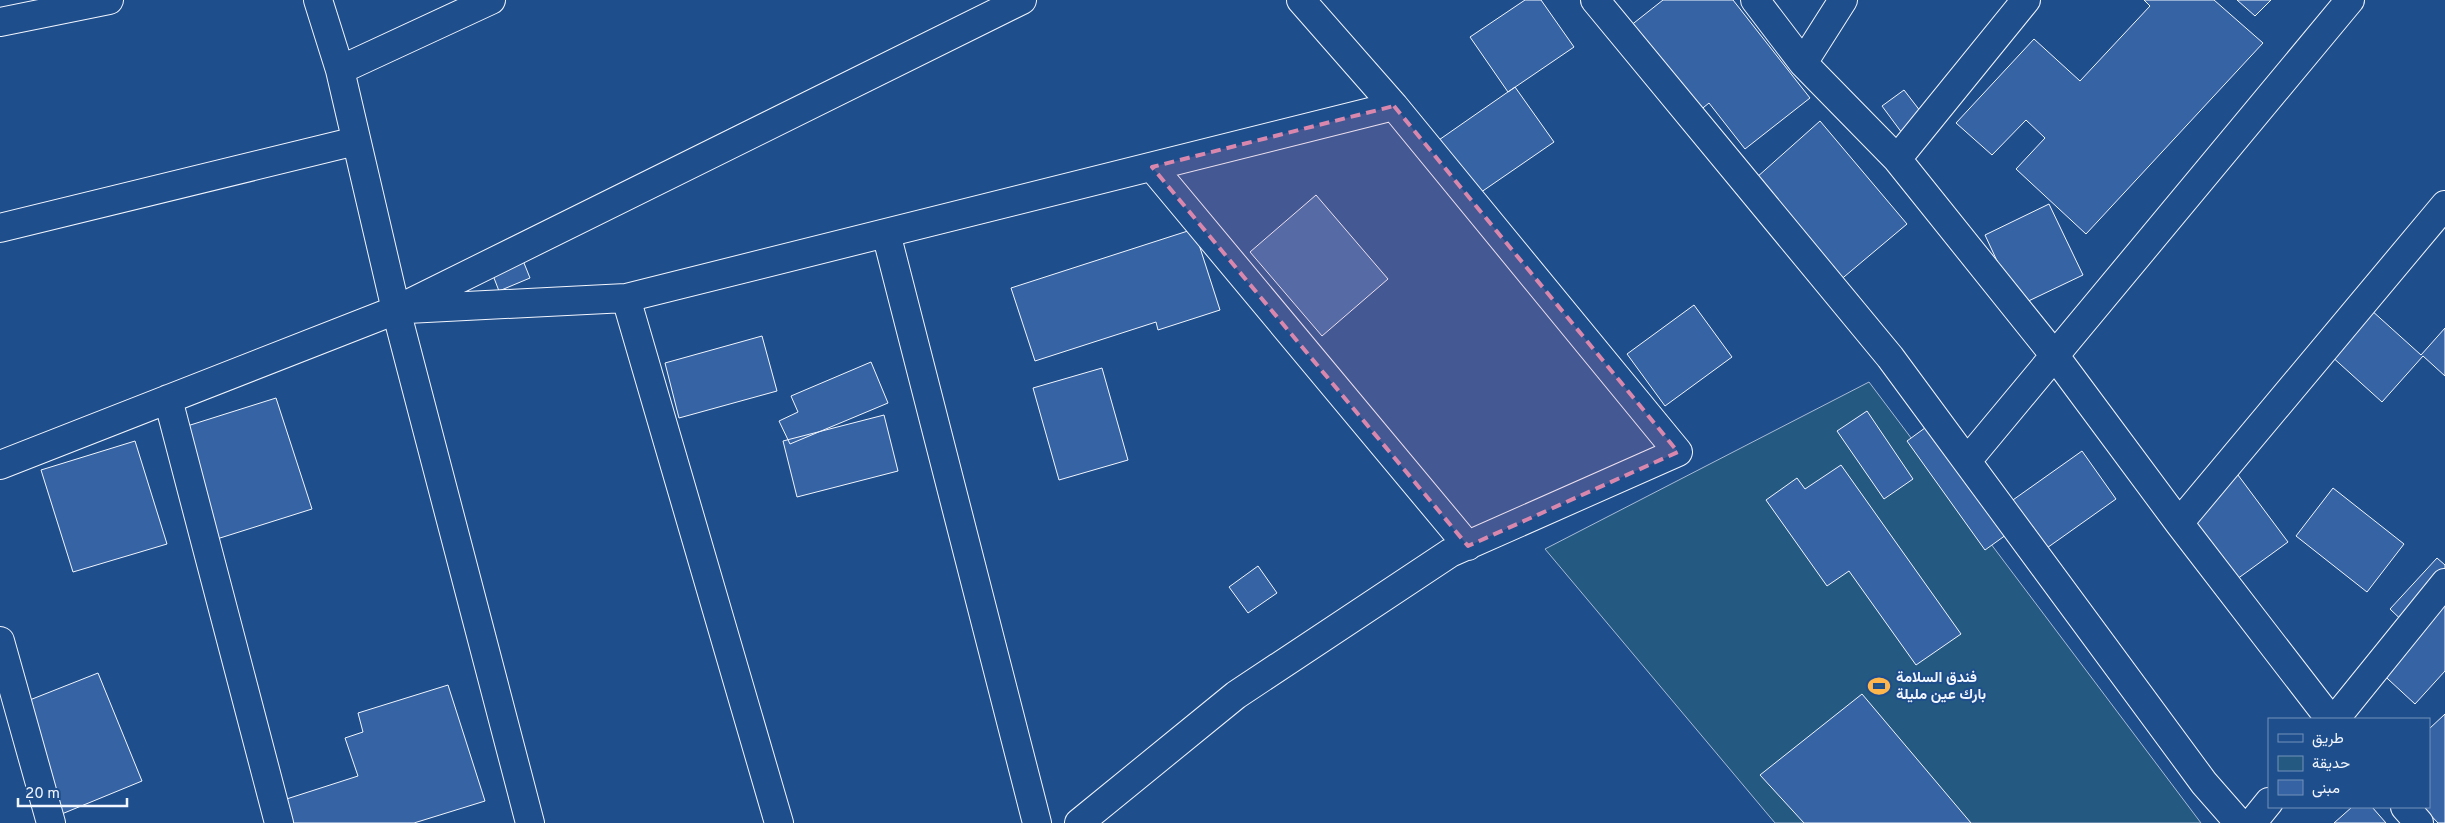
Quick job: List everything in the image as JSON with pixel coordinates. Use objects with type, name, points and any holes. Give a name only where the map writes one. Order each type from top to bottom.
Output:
[{"type":"street","points":[[0,22],[110,0]]},
{"type":"street","points":[[318,0],[340,70],[396,310],[530,823]]},
{"type":"street","points":[[340,70],[491,0]]},
{"type":"street","points":[[0,465],[396,310],[1022,0]]},
{"type":"street","points":[[1079,823],[1236,695],[1450,553],[1678,452],[1394,106],[1301,0]]},
{"type":"street","points":[[1595,0],[1890,357],[2204,783],[2239,823]]},
{"type":"street","points":[[1755,0],[1803,62],[1897,160],[2055,356],[2179,523],[2329,718]]},
{"type":"street","points":[[1803,62],[1843,0]]},
{"type":"street","points":[[1897,160],[2026,0]]},
{"type":"street","points":[[1967,461],[2350,0]]},
{"type":"street","points":[[396,310],[626,298],[1394,106]]},
{"type":"street","points":[[0,228],[356,141]]},
{"type":"street","points":[[1152,167],[1468,546]]},
{"type":"street","points":[[2179,523],[2445,205]]},
{"type":"street","points":[[886,233],[1037,823]]},
{"type":"street","points":[[626,298],[779,823]]},
{"type":"street","points":[[168,399],[279,823]]},
{"type":"street","points":[[2336,718],[2445,582]]},
{"type":"street","points":[[0,641],[51,823]]},
{"type":"street","points":[[2252,823],[2268,803]]},
{"type":"street","points":[[2407,808],[2420,823]]},
{"type":"highlighted area","points":[[1394,106],[1678,452],[1468,546],[1152,167]]},
{"type":"green space","name":"فندق السلامة بارك عين مليلة","points":[[1869,382],[2201,823],[1775,823],[1545,549]]},
{"type":"building","points":[[1525,0],[1541,0],[1574,47],[1508,92],[1470,37]]},
{"type":"building","points":[[1663,0],[1733,0],[1810,98],[1745,149],[1709,103],[1693,116],[1625,30]]},
{"type":"building","points":[[2144,0],[2214,0],[2263,43],[2086,234],[2016,169],[2045,138],[2026,120],[1992,155],[1956,123],[2034,39],[2080,81],[2150,6]]},
{"type":"building","points":[[2237,0],[2271,0],[2255,16]]},
{"type":"building","points":[[1515,87],[1554,142],[1474,197],[1436,142]]},
{"type":"building","points":[[1904,90],[1924,116],[1902,133],[1882,106]]},
{"type":"building","points":[[1820,121],[1907,224],[1832,287],[1747,186]]},
{"type":"building","points":[[1316,195],[1388,279],[1322,336],[1250,252]]},
{"type":"building","points":[[2049,204],[2083,275],[2018,306],[1985,235]]},
{"type":"building","points":[[1194,229],[1220,310],[1158,330],[1156,322],[1035,361],[1011,288]]},
{"type":"building","points":[[520,253],[530,278],[499,291],[489,265]]},
{"type":"building","points":[[2360,300],[2421,355],[2445,328],[2445,376],[2423,356],[2382,402],[2319,345]]},
{"type":"building","points":[[1694,305],[1732,357],[1665,406],[1627,354]]},
{"type":"building","points":[[762,336],[777,391],[679,418],[665,363]]},
{"type":"building","points":[[871,362],[888,403],[790,444],[779,421],[798,412],[791,396]]},
{"type":"building","points":[[1102,368],[1128,460],[1059,480],[1033,388]]},
{"type":"building","points":[[276,398],[312,509],[201,544],[165,433]]},
{"type":"building","points":[[1867,411],[1913,479],[1884,499],[1837,431]]},
{"type":"building","points":[[884,415],[898,471],[797,497],[783,441]]},
{"type":"building","points":[[1940,417],[2003,507],[2082,451],[2116,499],[2037,555],[2017,527],[1985,550],[1907,441]]},
{"type":"building","points":[[135,441],[167,544],[73,572],[41,470]]},
{"type":"building","points":[[1841,465],[1961,634],[1916,665],[1849,571],[1827,586],[1766,500],[1797,478],[1805,489]]},
{"type":"building","points":[[2235,471],[2288,542],[2233,582],[2181,512]]},
{"type":"building","points":[[2333,488],[2404,544],[2367,592],[2296,536]]},
{"type":"building","points":[[2437,558],[2445,565],[2445,671],[2415,704],[2376,668],[2411,629],[2390,609]]},
{"type":"building","points":[[1258,566],[1277,593],[1248,613],[1229,587]]},
{"type":"building","points":[[98,673],[142,781],[52,818],[7,709]]},
{"type":"building","points":[[448,685],[485,801],[414,823],[277,823],[271,804],[358,776],[345,738],[363,732],[358,713]]},
{"type":"building","points":[[1862,694],[1971,823],[1804,823],[1760,775]]},
{"type":"building","points":[[2445,714],[2445,823],[2438,823],[2424,808],[2430,808],[2430,728]]},
{"type":"building","points":[[2351,808],[2373,808],[2386,823],[2334,823]]},
{"type":"place","name":"فندق السلامة بارك عين مليلة","points":[[1879,686]]}]
